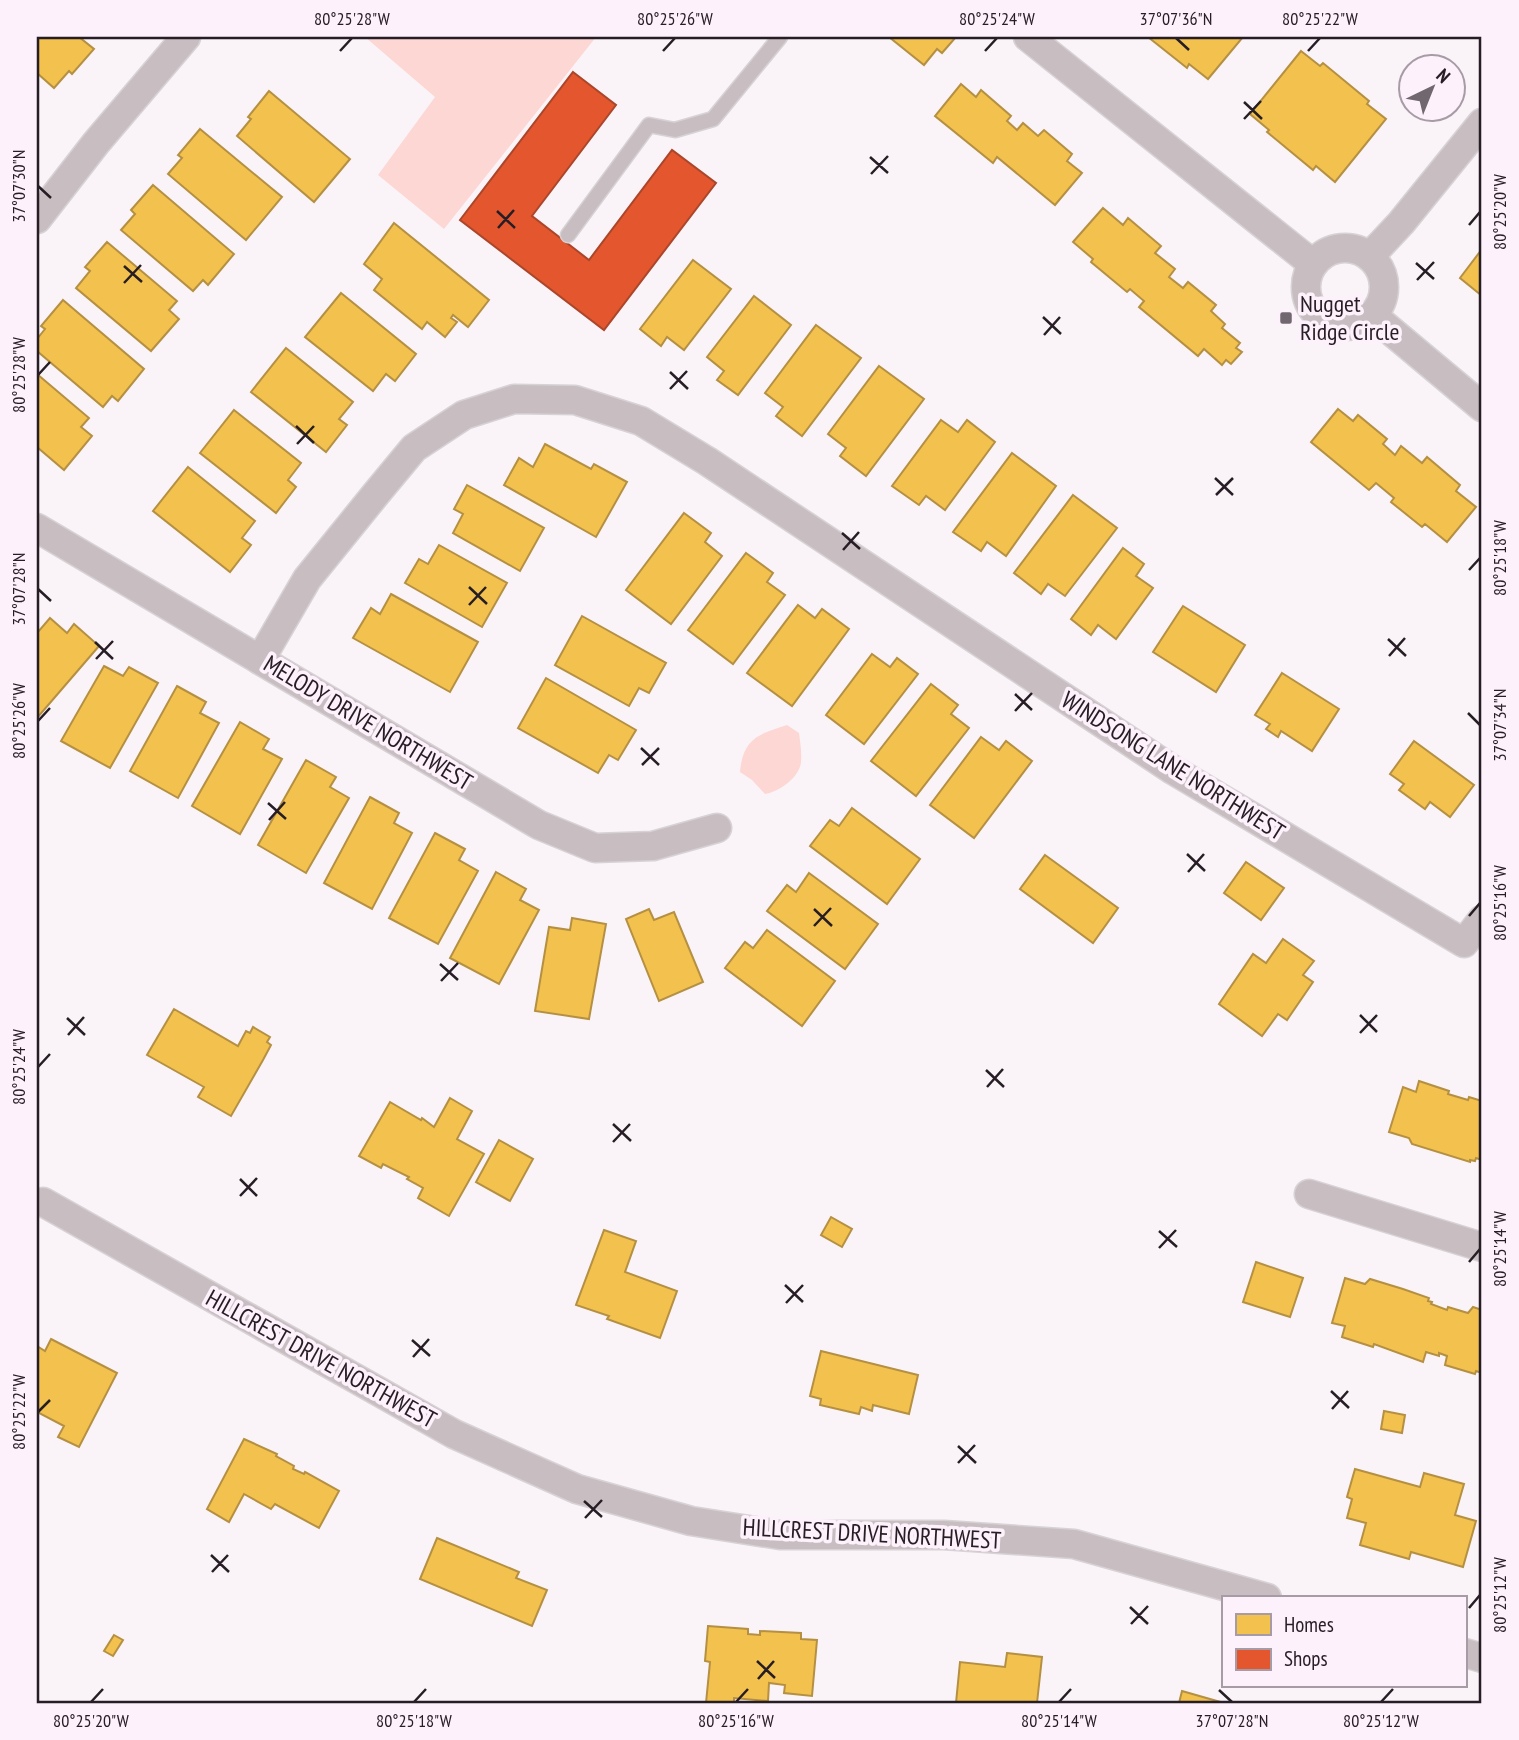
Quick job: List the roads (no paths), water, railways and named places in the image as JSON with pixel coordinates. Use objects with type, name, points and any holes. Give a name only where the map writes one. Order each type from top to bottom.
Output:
[{"type":"street","points":[[37,219],[96,143],[186,37]]},
{"type":"street","points":[[1028,37],[1313,264]]},
{"type":"street","points":[[1370,256],[1401,223],[1482,123]]},
{"type":"street","points":[[1346,247],[1370,256],[1379,267],[1384,292],[1380,305],[1372,315],[1362,322],[1336,325],[1315,312],[1306,289],[1307,276],[1313,264],[1333,249],[1346,247]]},
{"type":"street","points":[[1372,315],[1482,407]]},
{"type":"street","name":"WINDSONG LANE NORTHWEST","points":[[260,660],[307,579],[414,448],[464,415],[514,399],[575,400],[640,421],[707,461],[1173,770],[1464,943],[1482,920]]},
{"type":"street","name":"MELODY DRIVE NORTHWEST","points":[[37,528],[539,825],[595,848],[653,846],[718,828]]},
{"type":"street","points":[[1309,1194],[1482,1247]]},
{"type":"street","name":"HILLCREST DRIVE NORTHWEST","points":[[43,1202],[454,1434],[577,1489],[691,1521],[780,1535],[944,1535],[1074,1544],[1260,1596]]},
{"type":"lane","points":[[568,235],[649,125],[675,130],[713,119],[780,37]]},
{"type":"place","name":"Nugget Ridge Circle","points":[[1286,318]]}]
